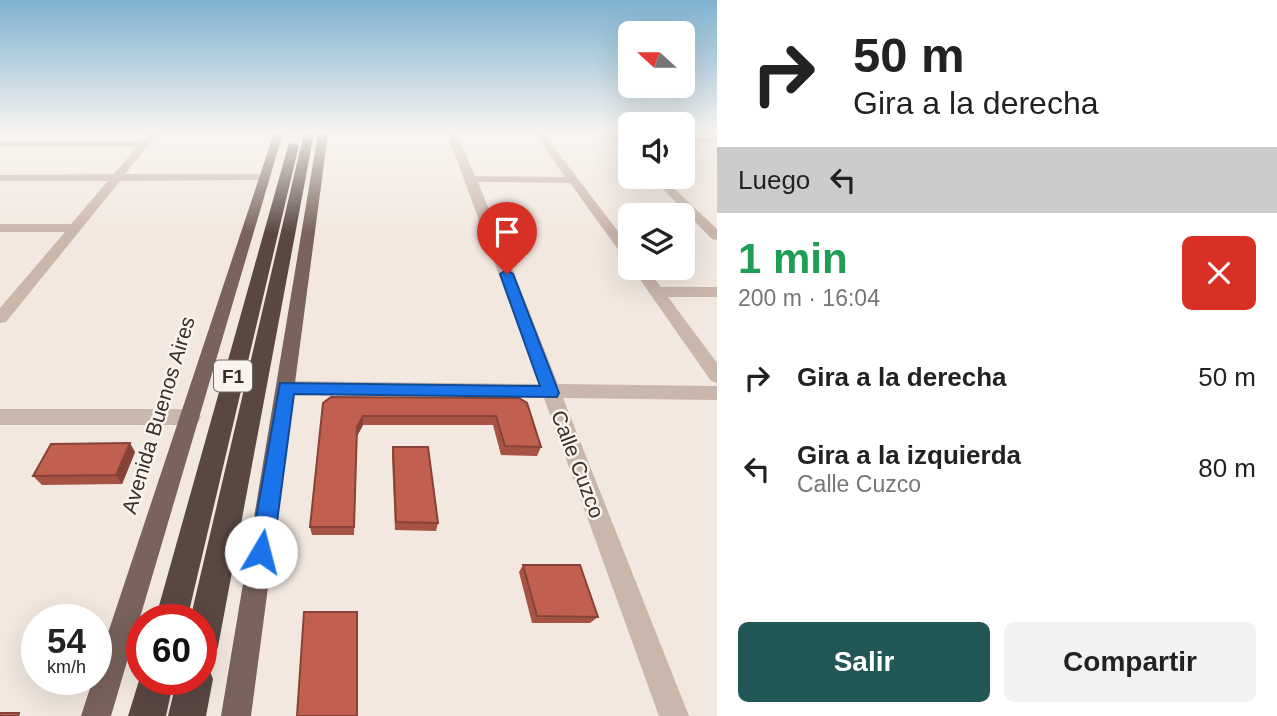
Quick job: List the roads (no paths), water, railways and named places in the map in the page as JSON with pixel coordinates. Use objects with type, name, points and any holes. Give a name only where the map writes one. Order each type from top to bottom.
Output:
[{"type":"highway","name":"F1","points":[[175,604],[287,166]]},
{"type":"highway","name":"F1","points":[[210,604],[302,166]]},
{"type":"highway","points":[[147,716],[152,695]]},
{"type":"highway","points":[[187,716],[192,695]]},
{"type":"main road","name":"Avenida Buenos Aires","points":[[96,716],[267,166]]},
{"type":"main road","points":[[236,716],[318,166]]},
{"type":"street","points":[[0,318],[127,166]]},
{"type":"street","name":"Calle Cuzco","points":[[466,166],[674,716]]},
{"type":"street","points":[[563,166],[618,240]]},
{"type":"street","points":[[0,178],[263,177]]},
{"type":"street","points":[[471,179],[573,180]]},
{"type":"street","points":[[669,189],[714,230]]},
{"type":"street","points":[[0,228],[76,228]]},
{"type":"street","points":[[648,280],[717,376]]},
{"type":"street","points":[[657,292],[717,292]]},
{"type":"street","points":[[286,388],[717,393]]},
{"type":"street","points":[[0,417],[191,417]]}]
